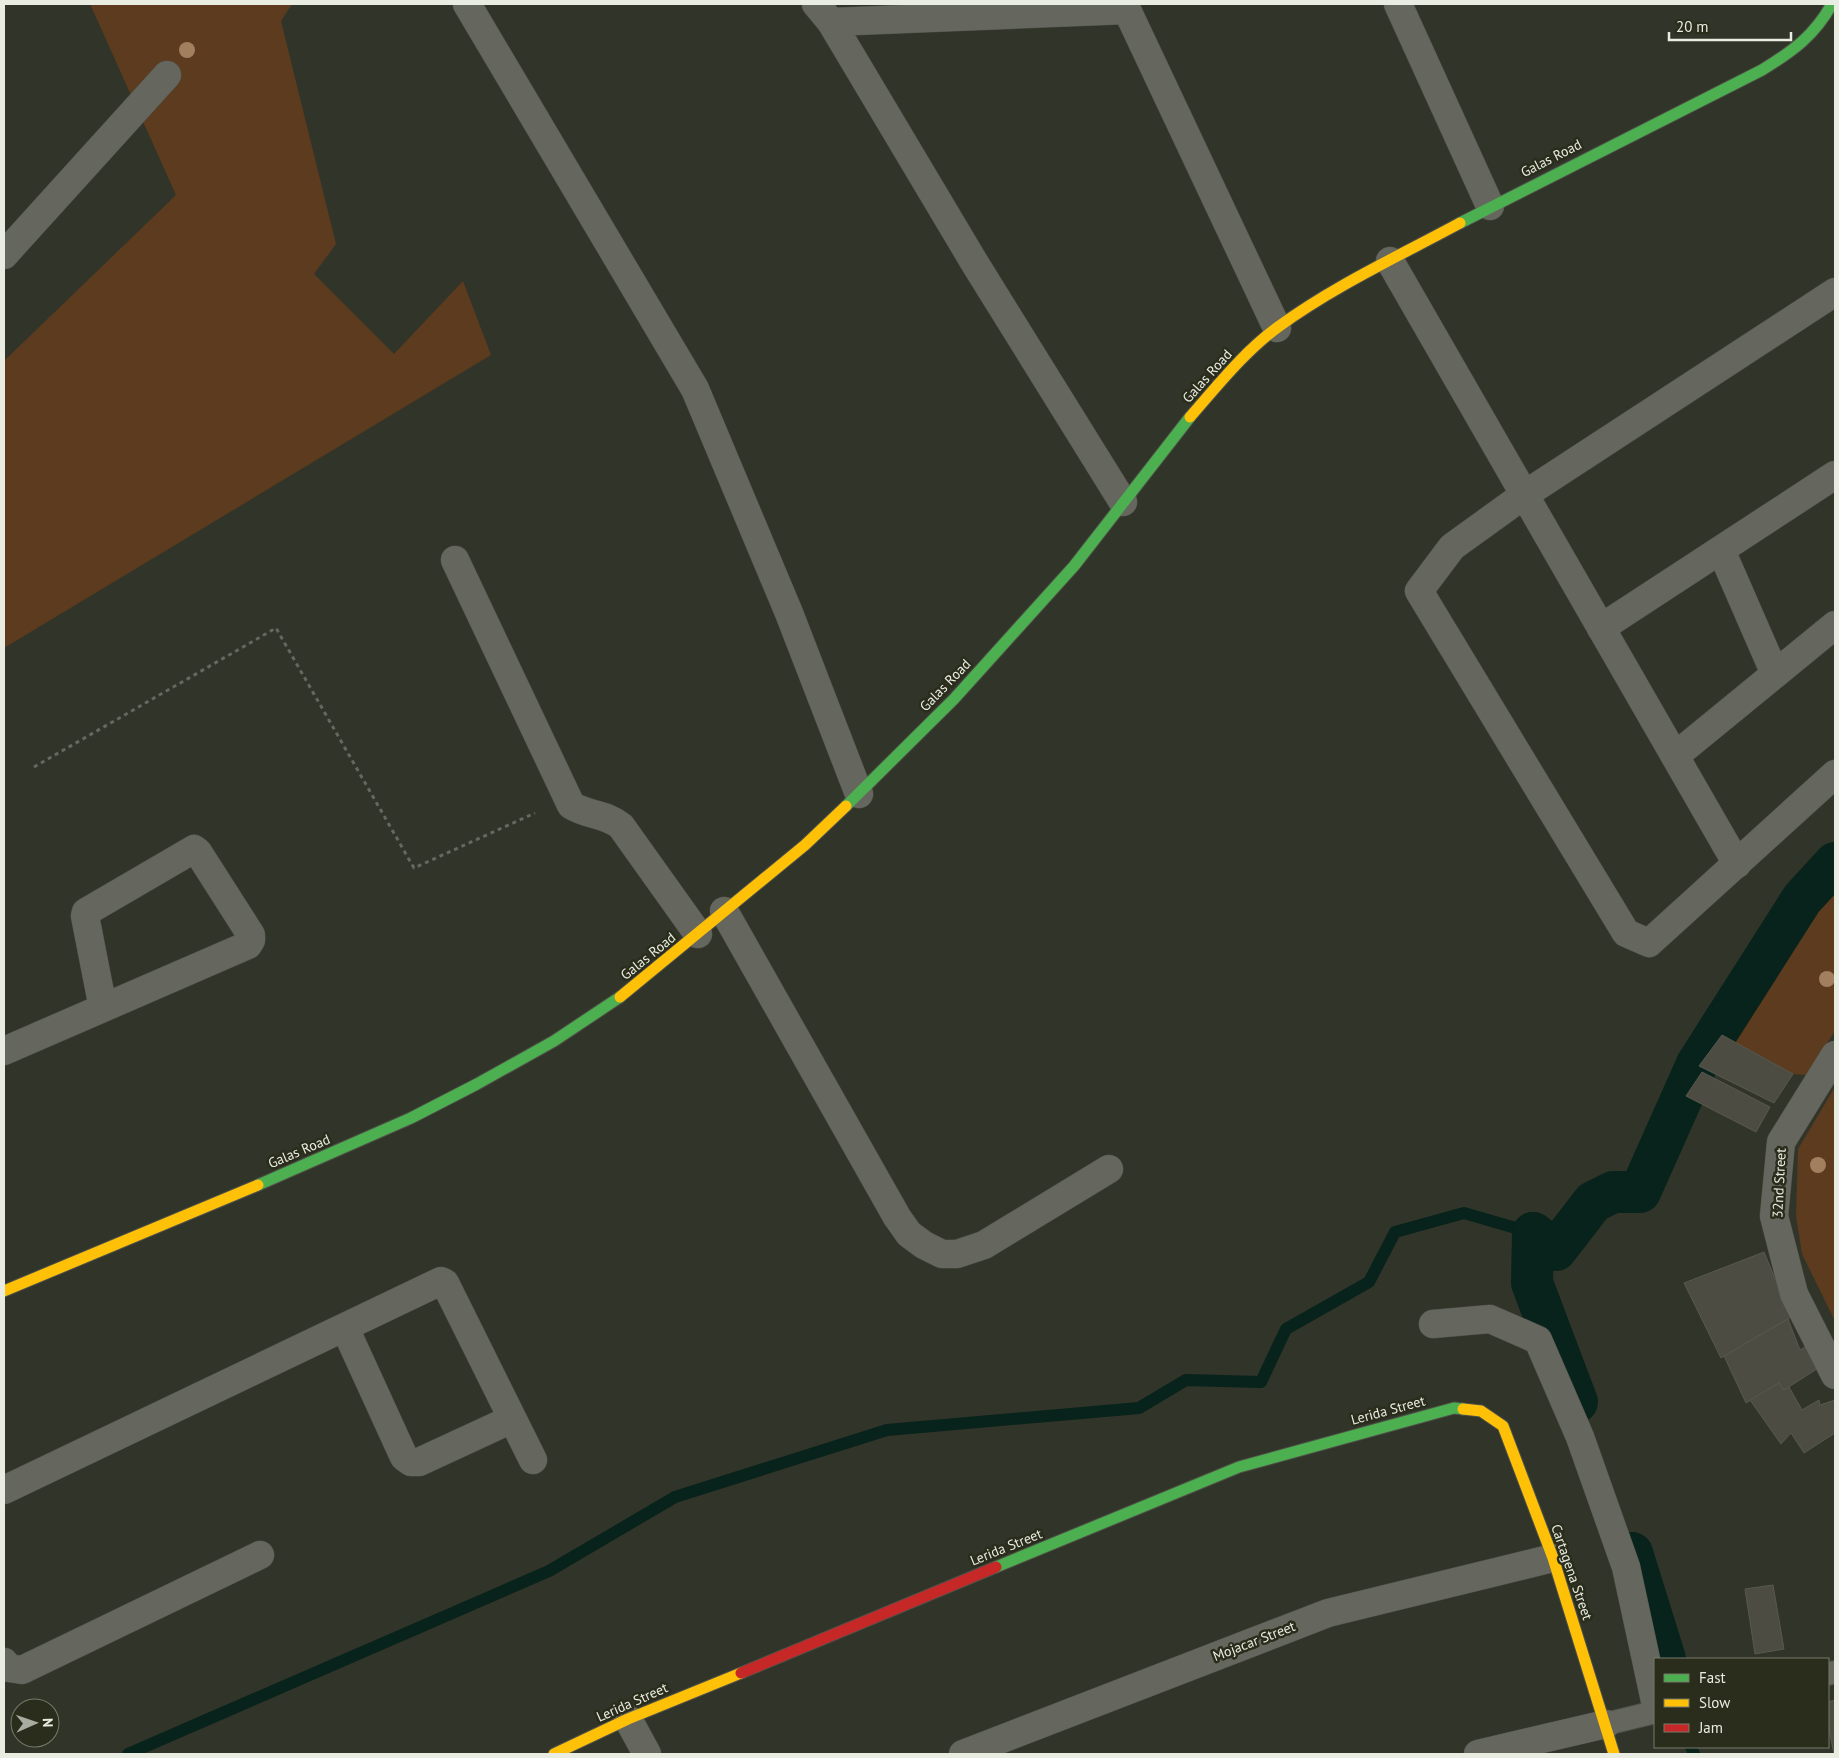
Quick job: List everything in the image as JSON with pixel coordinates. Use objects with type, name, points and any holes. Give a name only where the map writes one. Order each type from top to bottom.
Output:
[{"type":"street","points":[[467,4],[695,389],[789,613],[859,794]]},
{"type":"street","points":[[1398,4],[1490,206]]},
{"type":"street","name":"Galas Road","points":[[4,1291],[310,1163],[411,1118],[554,1040],[614,1002],[805,845],[954,699],[1074,566],[1184,424],[1233,368],[1277,328],[1315,302],[1490,206],[1779,60],[1796,49],[1822,23],[1832,4]]},
{"type":"street","points":[[824,13],[1127,10],[1277,328]]},
{"type":"street","points":[[824,13],[974,262],[1123,502]]},
{"type":"street","points":[[4,255],[167,75]]},
{"type":"street","points":[[1390,261],[1737,864]]},
{"type":"street","points":[[1835,292],[1524,495],[1452,547],[1419,591],[1626,933],[1649,943],[1835,774]]},
{"type":"street","points":[[1601,628],[1835,475]]},
{"type":"street","points":[[1721,550],[1776,674]]},
{"type":"street","points":[[455,560],[571,805],[578,810],[604,816],[621,826],[698,934]]},
{"type":"street","points":[[1675,756],[1835,625]]},
{"type":"street","points":[[4,1051],[103,1008],[248,945],[251,935],[198,852],[194,849],[86,912],[85,916],[103,1008]]},
{"type":"street","points":[[724,911],[897,1217],[910,1234],[924,1245],[942,1254],[957,1254],[984,1245],[1109,1169]]},
{"type":"street","name":"32nd Street","points":[[1835,1056],[1781,1142],[1774,1216],[1794,1294],[1835,1375]]},
{"type":"street","points":[[4,1490],[441,1281],[445,1283],[534,1460]]},
{"type":"street","points":[[1433,1324],[1490,1319],[1538,1340],[1580,1437],[1626,1567],[1654,1696]]},
{"type":"street","points":[[345,1328],[404,1457],[411,1462],[419,1462],[512,1419]]},
{"type":"street","name":"Lerida Street","points":[[554,1754],[628,1719],[1239,1467],[1454,1408],[1482,1411]]},
{"type":"street","name":"Cartagena Street","points":[[1482,1411],[1503,1426],[1554,1558],[1614,1754]]},
{"type":"street","points":[[4,1662],[9,1668],[22,1670],[260,1555]]},
{"type":"street","name":"Mojacar Street","points":[[963,1754],[1328,1613],[1554,1558]]},
{"type":"street","points":[[628,1719],[647,1754]]},
{"type":"street","points":[[1478,1754],[1606,1724]]},
{"type":"lane","points":[[1606,1724],[1654,1712]]},
{"type":"path","points":[[34,767],[276,628],[414,868],[568,799]]},
{"type":"shaded area","points":[[90,4],[292,4],[281,21],[336,244],[314,274],[394,354],[463,281],[491,355],[4,648],[4,361],[176,195]]},
{"type":"shaded area","points":[[1834,872],[1835,1031],[1806,1075],[1793,1074],[1704,1025],[1802,904]]},
{"type":"shaded area","points":[[1835,1087],[1835,1321],[1802,1254],[1796,1216],[1798,1149]]},
{"type":"building","points":[[1722,1035],[1793,1074],[1774,1103],[1699,1066]]},
{"type":"building","points":[[1702,1072],[1770,1107],[1756,1132],[1686,1096]]},
{"type":"building","points":[[1764,1252],[1791,1317],[1721,1358],[1684,1283]]},
{"type":"building","points":[[1788,1319],[1800,1350],[1808,1345],[1820,1367],[1784,1390],[1779,1383],[1746,1403],[1724,1356]]},
{"type":"building","points":[[1779,1383],[1784,1390],[1789,1387],[1802,1410],[1819,1400],[1820,1405],[1835,1400],[1835,1433],[1804,1453],[1791,1433],[1781,1444],[1750,1400]]},
{"type":"building","points":[[1773,1585],[1784,1649],[1755,1654],[1745,1589]]},
{"type":"building","points":[[1835,1700],[1835,1754],[1829,1729],[1829,1702]]},
{"type":"waterway","points":[[1533,1233],[1556,1250],[1593,1202],[1613,1192],[1640,1192],[1697,1064],[1802,899],[1835,863]]},
{"type":"waterway","points":[[128,1754],[549,1571],[675,1497],[887,1430],[1139,1408],[1186,1380],[1261,1382],[1286,1329],[1369,1282],[1395,1232],[1464,1213],[1533,1233]]},
{"type":"waterway","points":[[1533,1233],[1532,1283],[1577,1402]]},
{"type":"waterway","points":[[1632,1553],[1665,1658]]},
{"type":"waterway","points":[[1691,1748],[1694,1754]]},
{"type":"traffic: fast","points":[[1460,223],[1762,70],[1802,42],[1818,25],[1832,4]]},
{"type":"traffic: fast","points":[[846,806],[954,699],[1074,566],[1190,417]]},
{"type":"traffic: fast","points":[[258,1185],[411,1118],[477,1084],[554,1041],[620,997]]},
{"type":"traffic: fast","points":[[996,1567],[1239,1467],[1454,1408],[1463,1409]]},
{"type":"traffic: slow","points":[[1190,417],[1243,358],[1278,327],[1321,298],[1460,223]]},
{"type":"traffic: slow","points":[[620,997],[805,845],[846,806]]},
{"type":"traffic: slow","points":[[4,1291],[258,1185]]},
{"type":"traffic: slow","points":[[1463,1409],[1481,1411],[1503,1426],[1553,1558],[1614,1754]]},
{"type":"traffic: slow","points":[[554,1754],[628,1719],[741,1673]]},
{"type":"traffic: jam","points":[[741,1673],[996,1567]]}]
